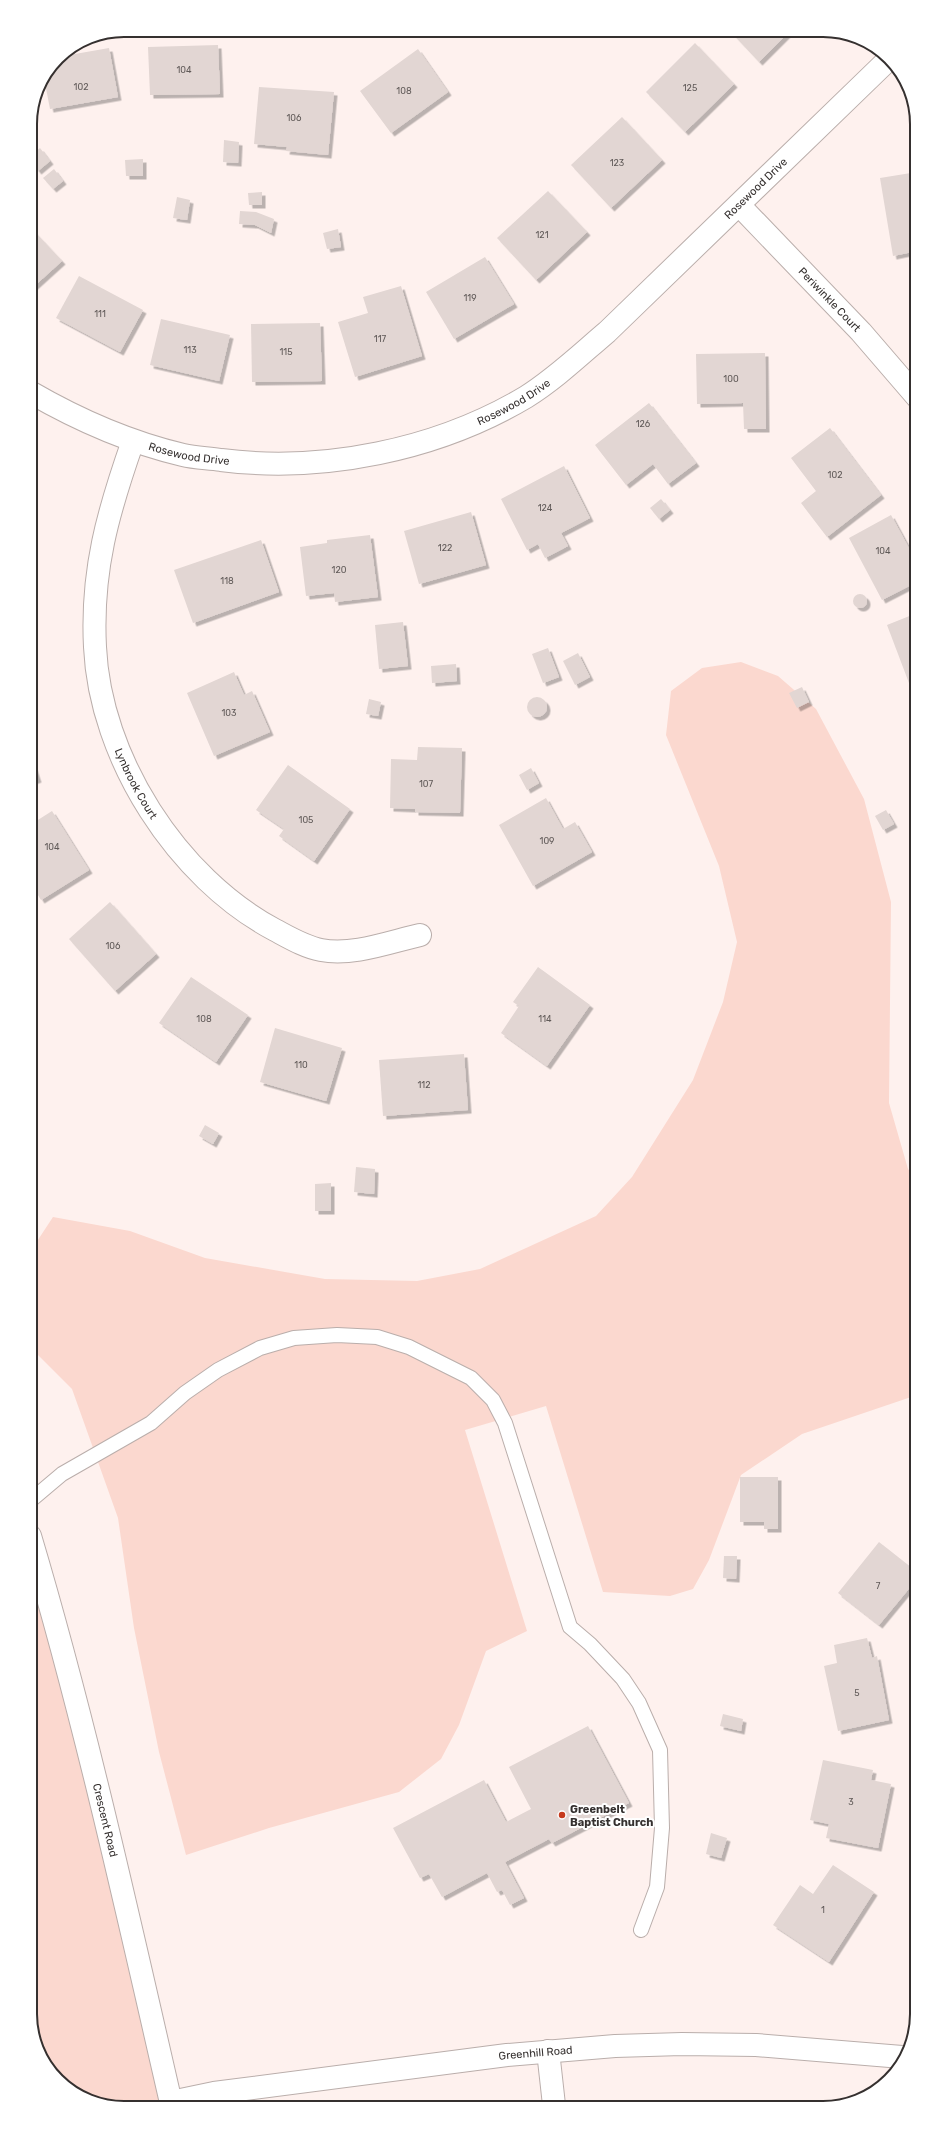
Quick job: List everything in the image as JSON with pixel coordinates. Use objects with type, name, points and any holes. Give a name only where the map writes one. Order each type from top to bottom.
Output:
[{"type":"street","name":"Rosewood Drive","points":[[37,396],[85,422],[133,441],[185,456],[243,463],[303,463],[342,459],[410,445],[444,434],[481,419],[526,396],[560,372],[607,332],[884,63]]},
{"type":"street","name":"Periwinkle Court","points":[[739,205],[861,332],[910,389]]},
{"type":"street","name":"Lynbrook Court","points":[[133,441],[103,536],[96,578],[94,626],[98,681],[106,713],[120,754],[139,791],[161,828],[195,870],[254,919],[292,939],[321,950],[342,951],[420,935]]},
{"type":"street","name":"Crescent Road","points":[[37,1559],[62,1643],[137,1955],[170,2101]]},
{"type":"street","name":"Greenhill Road","points":[[185,2101],[214,2093],[548,2051],[659,2045],[756,2045],[898,2057]]},
{"type":"street","points":[[548,2051],[554,2101]]},
{"type":"lane","points":[[37,1495],[62,1474],[151,1423],[185,1393],[218,1370],[260,1348],[287,1340],[337,1335],[377,1337],[408,1347],[471,1378],[493,1400],[505,1423],[570,1626],[590,1644],[623,1679],[640,1703],[660,1750],[662,1828],[657,1887],[641,1930]]},
{"type":"shaded area","points":[[741,662],[778,676],[816,709],[864,799],[891,902],[889,1103],[910,1171],[910,1397],[802,1434],[741,1475],[709,1560],[693,1589],[670,1596],[603,1592],[546,1406],[465,1430],[527,1631],[486,1651],[459,1725],[441,1759],[399,1792],[269,1828],[186,1855],[159,1752],[134,1628],[118,1518],[72,1389],[37,1354],[37,1241],[53,1217],[130,1231],[205,1258],[325,1279],[417,1281],[480,1269],[596,1216],[632,1177],[693,1080],[723,1002],[737,942],[719,866],[666,735],[671,691],[702,668]]},
{"type":"shaded area","points":[[37,1564],[167,2101],[119,2101],[96,2096],[81,2089],[71,2083],[55,2067],[46,2052],[39,2031],[37,2014]]},
{"type":"building","points":[[736,37],[784,37],[759,62]]},
{"type":"building","points":[[695,43],[734,84],[685,132],[646,92]]},
{"type":"building","points":[[218,45],[220,94],[150,95],[148,47]]},
{"type":"building","points":[[109,48],[118,97],[50,109],[46,87],[59,67],[73,54]]},
{"type":"building","points":[[418,49],[448,92],[391,133],[360,91]]},
{"type":"building","points":[[259,87],[334,92],[328,155],[286,151],[287,147],[254,144]]},
{"type":"building","points":[[622,117],[662,160],[611,208],[571,165]]},
{"type":"building","points":[[224,140],[239,142],[238,163],[223,162]]},
{"type":"building","points":[[40,148],[50,161],[38,171],[37,170],[37,150]]},
{"type":"building","points":[[143,159],[143,176],[126,176],[125,160]]},
{"type":"building","points":[[54,169],[63,181],[53,189],[43,178]]},
{"type":"building","points":[[910,173],[910,252],[893,256],[880,178]]},
{"type":"building","points":[[548,191],[587,232],[536,280],[497,238]]},
{"type":"building","points":[[262,192],[262,205],[249,205],[248,193]]},
{"type":"building","points":[[177,197],[190,200],[187,220],[173,218]]},
{"type":"building","points":[[240,211],[256,212],[274,219],[271,233],[255,225],[239,224]]},
{"type":"building","points":[[338,229],[341,247],[327,249],[323,233]]},
{"type":"building","points":[[37,234],[62,261],[37,284]]},
{"type":"building","points":[[485,257],[514,304],[454,339],[426,292]]},
{"type":"building","points":[[79,276],[143,310],[120,352],[56,318]]},
{"type":"building","points":[[401,286],[422,356],[355,377],[338,322],[368,313],[363,297]]},
{"type":"building","points":[[161,319],[230,335],[219,381],[150,365]]},
{"type":"building","points":[[320,323],[322,381],[252,382],[251,324]]},
{"type":"building","points":[[765,353],[766,429],[744,429],[743,403],[697,404],[696,354]]},
{"type":"building","points":[[649,403],[696,463],[668,484],[653,464],[626,485],[595,445]]},
{"type":"building","points":[[830,428],[881,495],[827,537],[801,503],[816,491],[791,458]]},
{"type":"building","points":[[564,466],[590,518],[561,533],[568,546],[545,558],[538,544],[527,550],[501,499]]},
{"type":"building","points":[[661,499],[670,510],[659,519],[650,508]]},
{"type":"building","points":[[471,512],[486,565],[419,584],[404,531]]},
{"type":"building","points":[[891,515],[910,550],[910,586],[882,600],[849,538]]},
{"type":"building","points":[[370,535],[378,597],[335,602],[334,593],[306,596],[300,547],[327,543],[327,540]]},
{"type":"building","points":[[261,540],[279,592],[193,623],[174,570]]},
{"type":"building","points":[[860,594],[865,596],[867,601],[865,606],[860,608],[855,606],[853,601],[855,596]]},
{"type":"building","points":[[910,616],[910,686],[887,625]]},
{"type":"building","points":[[403,622],[408,666],[379,669],[375,625]]},
{"type":"building","points":[[548,648],[559,677],[543,683],[532,654]]},
{"type":"building","points":[[578,653],[590,677],[575,685],[563,661]]},
{"type":"building","points":[[456,664],[457,681],[432,683],[431,666]]},
{"type":"building","points":[[234,672],[244,695],[252,691],[270,732],[214,756],[187,693]]},
{"type":"building","points":[[802,687],[809,702],[797,708],[789,693]]},
{"type":"building","points":[[537,697],[544,700],[547,707],[544,714],[537,717],[530,714],[527,707],[530,700]]},
{"type":"building","points":[[369,699],[381,702],[378,716],[366,714]]},
{"type":"building","points":[[418,747],[462,748],[460,813],[415,812],[415,809],[390,808],[391,759],[417,760]]},
{"type":"building","points":[[288,765],[350,809],[314,861],[279,836],[284,829],[256,810]]},
{"type":"building","points":[[531,768],[539,783],[527,790],[519,775]]},
{"type":"building","points":[[546,798],[563,829],[575,822],[592,852],[533,886],[499,825]]},
{"type":"building","points":[[886,810],[894,824],[883,830],[875,816]]},
{"type":"building","points":[[52,811],[89,870],[41,900],[37,893],[37,821]]},
{"type":"building","points":[[110,902],[156,954],[115,991],[69,939]]},
{"type":"building","points":[[538,967],[590,1005],[547,1066],[501,1033],[519,1006],[513,1002]]},
{"type":"building","points":[[191,977],[248,1015],[216,1062],[159,1023]]},
{"type":"building","points":[[275,1028],[342,1048],[326,1101],[260,1082]]},
{"type":"building","points":[[464,1054],[468,1110],[383,1116],[379,1060]]},
{"type":"building","points":[[205,1125],[219,1133],[213,1144],[199,1136]]},
{"type":"building","points":[[356,1167],[375,1169],[374,1194],[354,1192]]},
{"type":"building","points":[[331,1183],[331,1211],[315,1211],[315,1184]]},
{"type":"building","points":[[740,1477],[778,1477],[778,1529],[764,1529],[764,1522],[740,1522]]},
{"type":"building","points":[[879,1542],[910,1566],[910,1587],[879,1625],[838,1593]]},
{"type":"building","points":[[724,1556],[737,1556],[736,1579],[723,1578]]},
{"type":"building","points":[[867,1638],[872,1658],[877,1656],[889,1720],[838,1731],[824,1666],[837,1663],[834,1645]]},
{"type":"building","points":[[723,1714],[743,1719],[741,1731],[720,1726]]},
{"type":"building","name":"Greenbelt Baptist Church","points":[[588,1726],[629,1803],[552,1843],[549,1839],[505,1862],[524,1898],[510,1905],[502,1890],[497,1892],[487,1873],[442,1897],[429,1874],[420,1878],[393,1828],[484,1780],[506,1822],[531,1809],[509,1767]]},
{"type":"building","points":[[823,1760],[873,1770],[871,1780],[891,1784],[878,1848],[826,1838],[829,1824],[810,1820]]},
{"type":"building","points":[[711,1833],[727,1838],[721,1858],[706,1854]]},
{"type":"building","points":[[833,1865],[874,1892],[829,1962],[773,1925],[800,1885],[813,1894]]},
{"type":"place","name":"Greenbelt Baptist Church","points":[[562,1815]]}]
